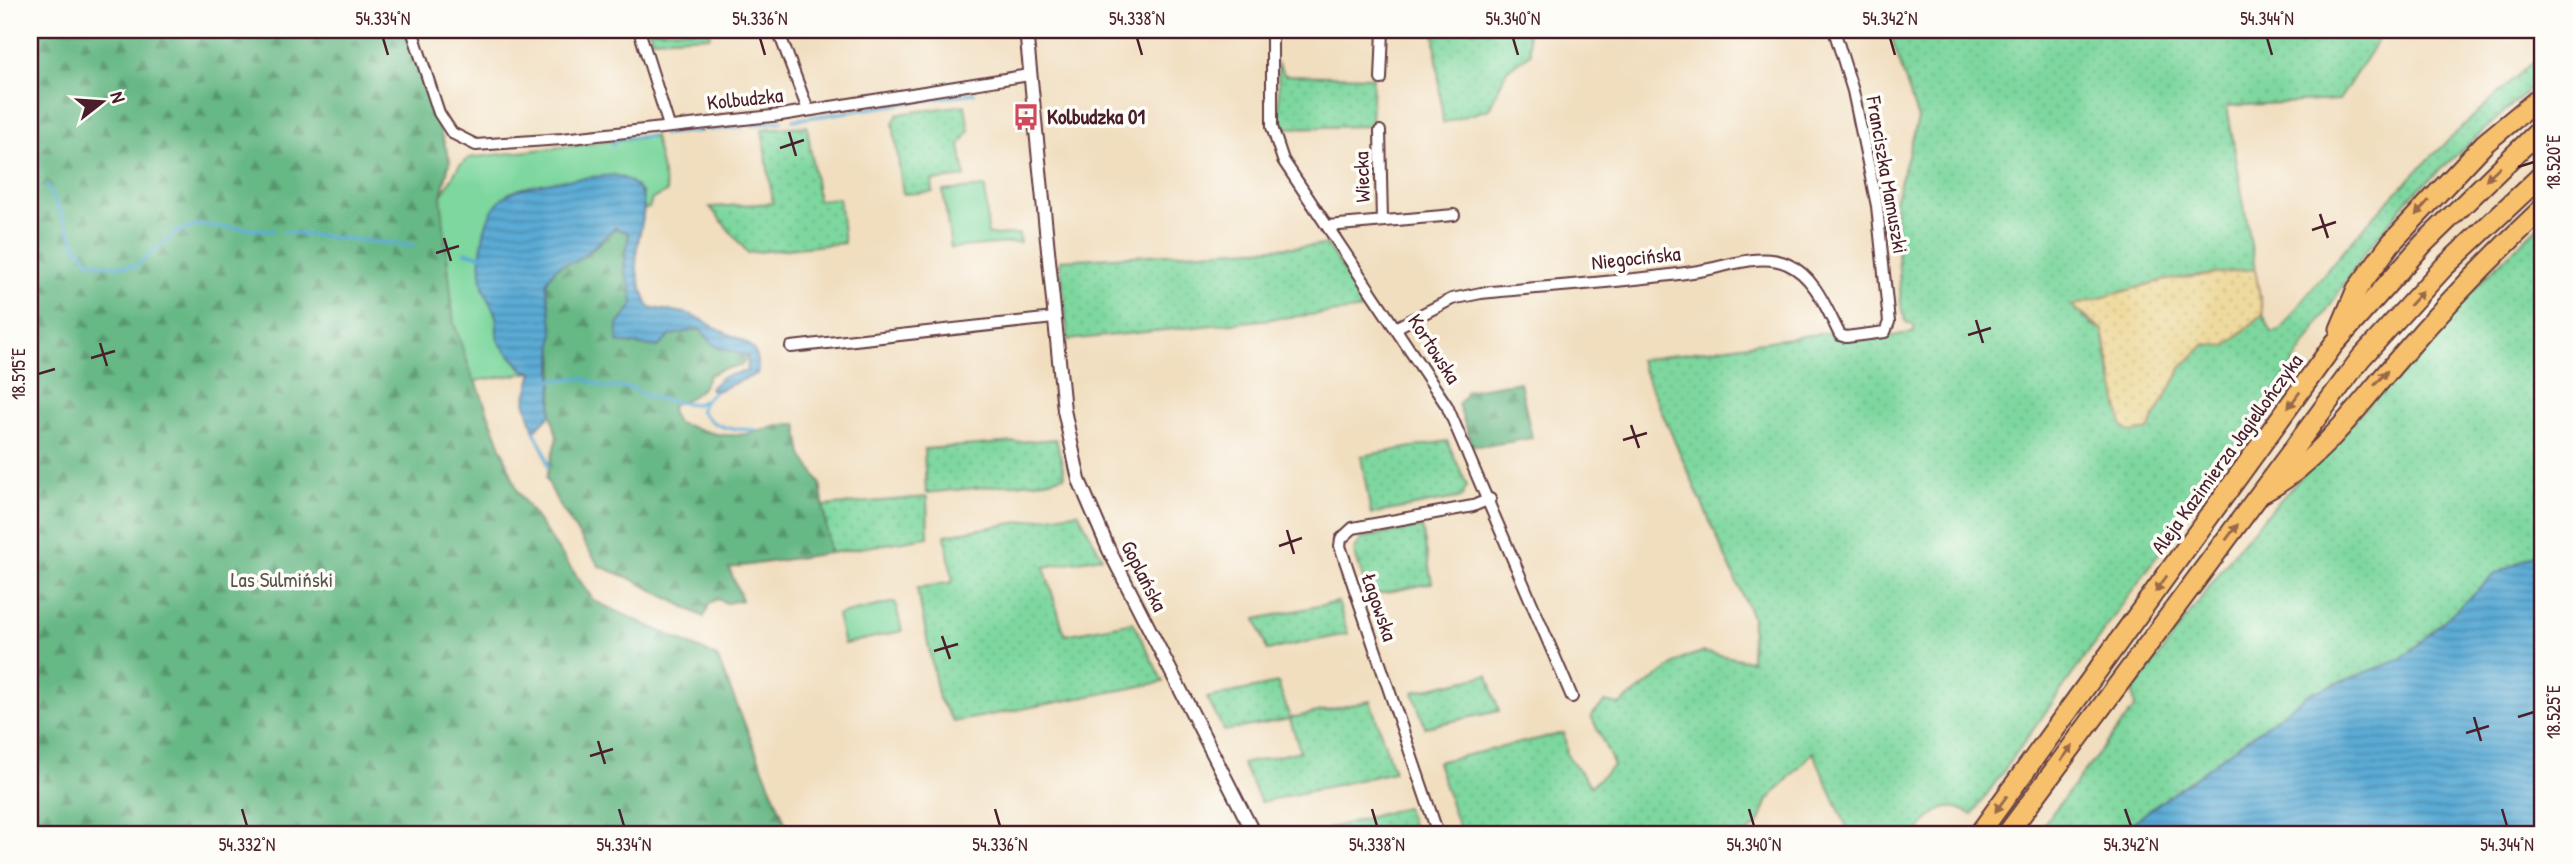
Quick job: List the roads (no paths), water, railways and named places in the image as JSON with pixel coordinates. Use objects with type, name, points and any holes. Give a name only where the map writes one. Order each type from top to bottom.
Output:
[{"type":"highway","points":[[2334,344],[2357,289],[2391,243],[2485,143],[2543,94]]},
{"type":"highway","name":"Aleja Kazimierza Jagiellończyka","points":[[1979,834],[2334,344],[2423,244],[2543,127]]},
{"type":"highway","points":[[2007,834],[2361,358],[2444,267],[2543,174]]},
{"type":"highway","points":[[2260,494],[2290,478],[2465,284],[2543,208]]},
{"type":"street","name":"Kolbudzka","points":[[412,30],[439,113],[452,133],[464,140],[491,146],[808,110],[1029,75]]},
{"type":"street","points":[[639,30],[669,126]]},
{"type":"street","points":[[778,30],[808,110]]},
{"type":"street","name":"Goplańska","points":[[1026,30],[1068,435],[1085,497],[1254,834]]},
{"type":"street","name":"Kortowska","points":[[1272,30],[1272,127],[1283,160],[1447,405],[1490,499],[1572,697]]},
{"type":"street","points":[[1381,79],[1382,30]]},
{"type":"street","name":"Franciszka Mamuszki","points":[[1834,30],[1853,91],[1877,206],[1889,322],[1885,332],[1846,337]]},
{"type":"street","name":"Wiecka","points":[[1380,131],[1382,221]]},
{"type":"street","name":"Wiecka","points":[[1328,226],[1454,215]]},
{"type":"street","name":"Niegocińska","points":[[1397,327],[1452,299],[1482,293],[1698,271],[1755,260],[1777,260],[1789,264],[1810,280],[1840,335],[1846,337]]},
{"type":"street","points":[[791,347],[1054,318]]},
{"type":"street","name":"Łagowska","points":[[1438,834],[1340,546],[1341,539],[1353,528],[1473,506],[1490,499]]},
{"type":"water","points":[[615,175],[631,182],[640,191],[643,202],[636,255],[640,283],[648,306],[691,314],[745,342],[757,357],[757,374],[714,392],[710,388],[722,377],[747,371],[748,356],[716,347],[700,329],[671,335],[658,347],[617,342],[618,325],[633,305],[631,288],[624,269],[629,233],[615,228],[576,262],[558,267],[546,283],[553,331],[551,414],[534,431],[525,401],[533,372],[524,370],[499,342],[496,316],[483,286],[481,251],[486,225],[497,203],[514,191],[557,181]]},
{"type":"water","points":[[2543,550],[2543,834],[2117,834],[2309,694],[2402,659],[2494,575]]},
{"type":"waterway","points":[[793,120],[974,93]]},
{"type":"waterway","points":[[753,125],[782,121]]},
{"type":"waterway","points":[[710,130],[743,126]]},
{"type":"waterway","points":[[663,134],[701,131]]},
{"type":"waterway","points":[[613,145],[614,139],[650,136]]},
{"type":"waterway","points":[[30,152],[39,168]]},
{"type":"waterway","points":[[47,185],[77,247],[90,261],[110,266],[136,266],[175,233],[198,225],[273,231]]},
{"type":"waterway","points":[[284,232],[414,246]]},
{"type":"waterway","points":[[465,252],[482,256]]},
{"type":"waterway","points":[[551,380],[583,378],[604,387],[633,388],[644,395],[673,402],[696,404],[704,401]]},
{"type":"waterway","points":[[714,392],[704,401],[700,410],[705,417],[725,427],[756,430]]},
{"type":"waterway","points":[[534,431],[548,466]]},
{"type":"place","name":"Kolbudzka 01","points":[[1026,117]]},
{"type":"park label","name":"Las Sulmiński","points":[[282,580]]}]
